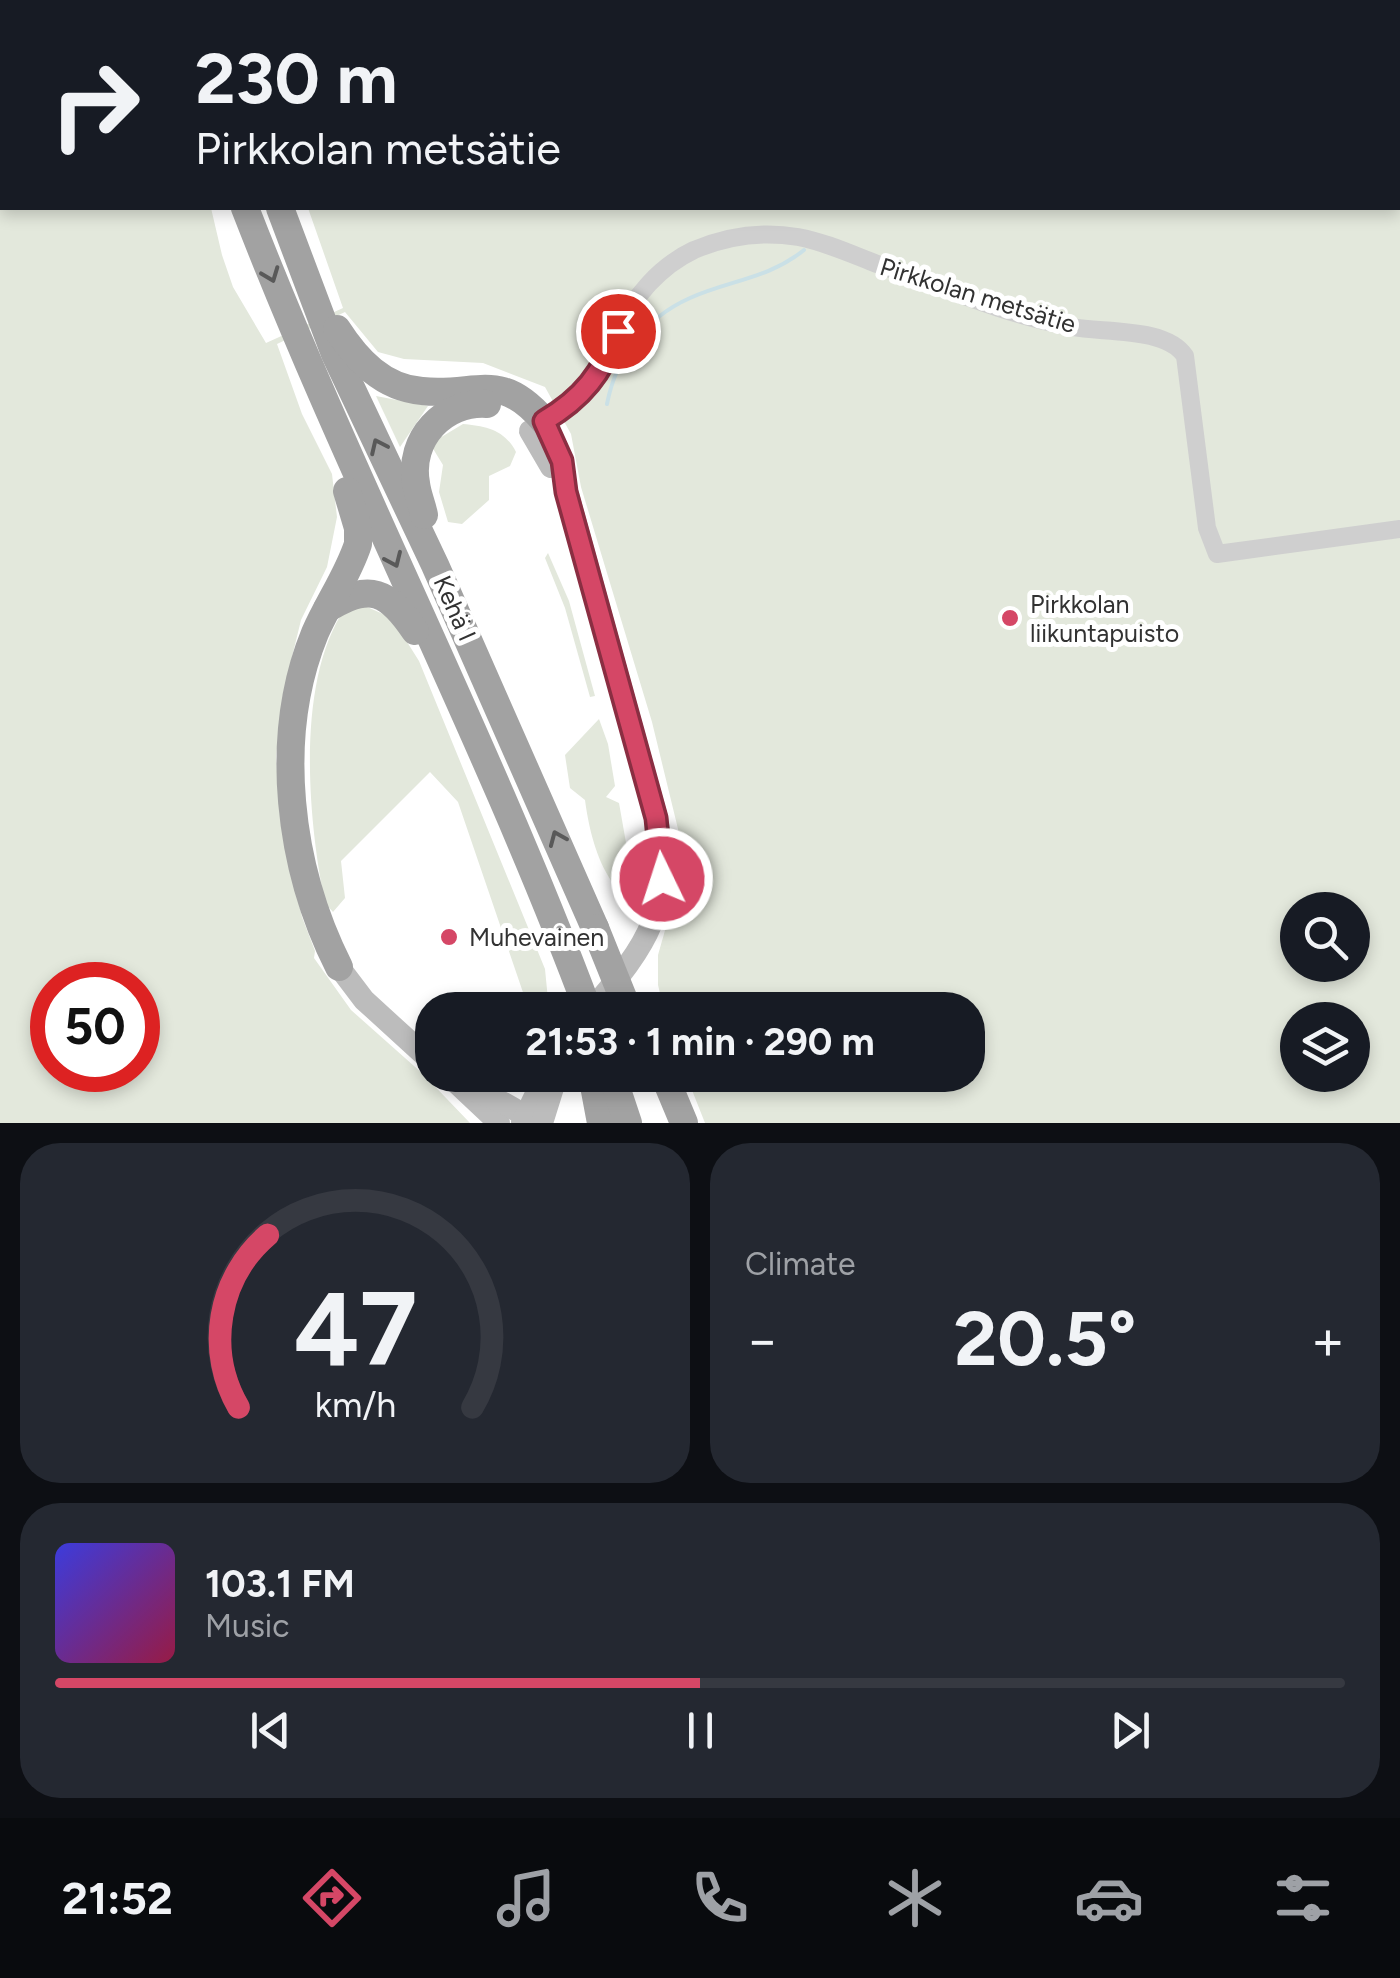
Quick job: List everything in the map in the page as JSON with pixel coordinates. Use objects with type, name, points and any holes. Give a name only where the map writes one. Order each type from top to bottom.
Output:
[{"type":"highway","name":"Kehä I","points":[[246,210],[298,343],[582,992]]},
{"type":"highway","name":"Kehä I","points":[[281,210],[335,354],[436,565],[621,992]]},
{"type":"highway","points":[[305,279],[348,347],[383,380],[418,391],[478,387],[501,390],[531,406],[537,426]]},
{"type":"highway","points":[[298,343],[323,432],[358,528],[354,556],[314,635],[300,688],[292,746],[292,794],[299,847],[312,900],[339,967]]},
{"type":"highway","points":[[436,565],[415,481],[418,451],[425,433],[455,408],[482,403],[508,410],[537,426]]},
{"type":"highway","points":[[327,610],[355,594],[378,594],[391,601],[449,682]]},
{"type":"highway","points":[[570,962],[576,992]]},
{"type":"highway","points":[[599,1092],[600,1123]]},
{"type":"highway","points":[[608,1092],[628,1123]]},
{"type":"highway","points":[[656,1092],[666,1123]]},
{"type":"highway","points":[[671,1092],[684,1123]]},
{"type":"main road","points":[[537,426],[562,461],[566,492],[656,818],[662,860],[660,896],[648,938],[606,992]]},
{"type":"main road","points":[[339,967],[364,1000],[415,1046]]},
{"type":"main road","points":[[465,1092],[499,1123]]},
{"type":"main road","points":[[479,1092],[530,1121]]},
{"type":"main road","points":[[530,1121],[539,1092]]},
{"type":"main road","points":[[530,1121],[547,1092]]},
{"type":"street","name":"Pirkkolan metsätie","points":[[537,426],[571,404],[593,382],[636,300],[671,264],[729,238],[801,238],[1052,322],[1174,342],[1185,356],[1206,520],[1218,554],[1400,530]]},
{"type":"shaded area","name":"Pirkkolan liikuntapuisto","points":[[0,210],[211,210],[233,287],[266,343],[343,308],[309,210],[1400,210],[1400,1123],[705,1123],[693,1092],[985,1092],[985,992],[660,992],[658,955],[679,881],[678,829],[652,722],[581,487],[571,434],[545,387],[483,363],[404,359],[378,352],[345,312],[277,344],[302,414],[332,474],[337,517],[327,567],[301,620],[283,694],[276,757],[280,816],[314,958],[351,1010],[415,1067],[415,1092],[440,1092],[470,1123],[0,1123]]},
{"type":"shaded area","points":[[376,396],[428,406],[400,447]]},
{"type":"shaded area","points":[[463,424],[494,431],[516,452],[510,466],[489,476],[489,500],[462,524],[448,522],[439,492],[443,465],[432,447]]},
{"type":"shaded area","points":[[548,553],[569,601],[595,696],[590,697],[565,608],[545,558]]},
{"type":"shaded area","points":[[365,606],[392,618],[419,661],[545,969],[547,992],[523,992],[458,802],[430,772],[341,861],[345,898],[333,912],[325,903],[311,792],[312,711],[330,637],[346,607]]},
{"type":"shaded area","points":[[599,719],[615,786],[606,797],[619,803],[631,871],[627,897],[603,866],[585,800],[570,788],[565,755]]},
{"type":"waterway","points":[[607,404],[625,355],[659,316],[690,298],[777,267],[804,250]]},
{"type":"place","name":"Pirkkolan liikuntapuisto","points":[[1010,618]]},
{"type":"place","name":"Muhevainen","points":[[449,937]]},
{"type":"route","points":[[618,331],[604,364],[586,391],[544,421],[562,461],[566,492],[656,818],[662,879]]}]
